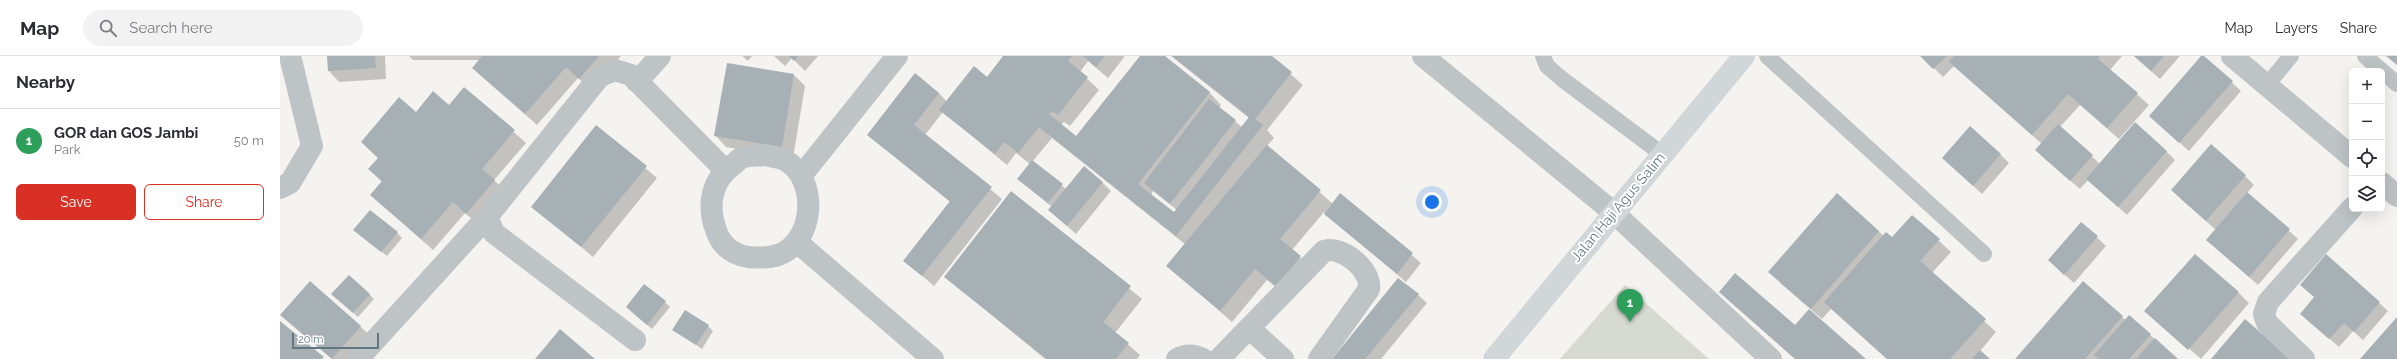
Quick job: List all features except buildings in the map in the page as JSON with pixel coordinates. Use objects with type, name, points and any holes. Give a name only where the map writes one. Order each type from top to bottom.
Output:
[{"type":"main road","name":"Jalan Haji Agus Salim","points":[[1494,359],[1613,212],[1744,56]]},
{"type":"street","points":[[280,188],[290,183],[312,146],[290,56]]},
{"type":"street","points":[[637,82],[660,56]]},
{"type":"street","points":[[802,175],[897,56]]},
{"type":"street","points":[[1423,56],[1613,212],[1771,359]]},
{"type":"street","points":[[2232,56],[2349,155]]},
{"type":"street","points":[[358,359],[487,217],[600,76],[615,70],[631,75],[725,170]]},
{"type":"street","points":[[765,155],[786,160],[802,175],[809,194],[807,220],[797,242],[779,255],[759,258],[736,255],[719,240],[710,214],[713,188],[725,170],[743,157],[765,155]]},
{"type":"street","points":[[2385,186],[2397,196]]},
{"type":"street","points":[[2304,359],[2267,323],[2264,314],[2268,302],[2349,211]]},
{"type":"street","points":[[487,217],[494,233],[635,340]]},
{"type":"street","points":[[797,242],[933,359]]},
{"type":"street","points":[[1219,359],[1324,251],[1332,249],[1340,251],[1367,274],[1370,282],[1369,289],[1319,359]]},
{"type":"street","points":[[1249,328],[1282,359]]},
{"type":"street","points":[[1177,359],[1183,355],[1197,356],[1204,359]]},
{"type":"lane","points":[[1543,56],[1547,66],[1562,79],[1662,154]]},
{"type":"lane","points":[[1767,56],[1984,254]]},
{"type":"lane","points":[[2267,85],[2291,56]]},
{"type":"lane","points":[[2365,56],[2397,84]]},
{"type":"shaded area","points":[[1625,285],[1709,359],[1560,359]]},
{"type":"place","name":"GOR dan GOS Jambi","points":[[1630,322]]}]
